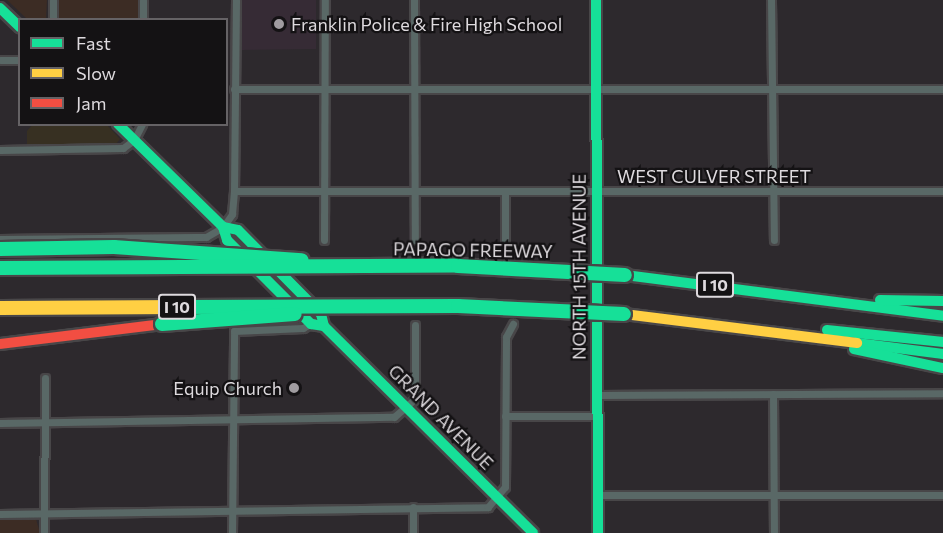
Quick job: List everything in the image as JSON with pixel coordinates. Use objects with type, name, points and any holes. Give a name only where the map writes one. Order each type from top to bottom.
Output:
[{"type":"main road","name":"NORTH 15TH AVENUE","points":[[596,0],[598,533]]},
{"type":"main road","points":[[0,8],[18,25]]},
{"type":"main road","name":"GRAND AVENUE","points":[[120,126],[223,227],[238,230],[319,322],[532,533]]},
{"type":"main road","points":[[0,249],[114,247],[285,257],[342,266]]},
{"type":"main road","name":"PAPAGO FREEWAY","points":[[0,268],[496,267],[624,275],[806,297],[943,318]]},
{"type":"main road","points":[[806,297],[943,302]]},
{"type":"main road","points":[[0,344],[353,306]]},
{"type":"main road","name":"I 10","points":[[0,308],[497,306],[684,320],[943,354]]},
{"type":"main road","points":[[684,320],[781,325],[943,342]]},
{"type":"main road","points":[[828,339],[864,353],[943,368]]},
{"type":"street","points":[[52,18],[53,0]]},
{"type":"street","points":[[143,0],[143,18]]},
{"type":"street","points":[[0,238],[206,237],[223,227],[232,214],[234,191],[236,0]]},
{"type":"street","points":[[324,240],[325,0]]},
{"type":"street","points":[[414,0],[415,240]]},
{"type":"street","points":[[771,0],[774,240]]},
{"type":"street","points":[[0,60],[18,60]]},
{"type":"street","points":[[234,89],[943,89]]},
{"type":"street","points":[[0,150],[123,148],[134,140],[141,126]]},
{"type":"street","name":"WEST CULVER STREET","points":[[234,191],[943,191]]},
{"type":"street","points":[[505,191],[505,240]]},
{"type":"street","points":[[232,533],[234,332],[319,322]]},
{"type":"street","points":[[0,514],[488,507],[505,487],[506,337],[513,324]]},
{"type":"street","points":[[0,423],[394,417],[415,399],[415,325]]},
{"type":"street","points":[[44,533],[45,378]]},
{"type":"street","points":[[597,394],[943,393]]},
{"type":"street","points":[[773,394],[774,533]]},
{"type":"street","points":[[506,416],[597,416]]},
{"type":"street","points":[[598,495],[943,495]]},
{"type":"street","points":[[413,507],[413,533]]},
{"type":"shaded area","points":[[7,0],[47,0],[46,18],[26,18]]},
{"type":"shaded area","points":[[57,0],[138,0],[138,18],[57,18]]},
{"type":"shaded area","name":"Franklin Police & Fire High School","points":[[242,0],[316,0],[316,49],[242,50]]},
{"type":"shaded area","points":[[31,126],[108,126],[120,139],[116,144],[27,145],[27,131]]},
{"type":"shaded area","points":[[0,519],[36,519],[40,533],[0,533]]},
{"type":"traffic: fast","points":[[596,0],[598,533]]},
{"type":"traffic: fast","points":[[0,8],[18,25]]},
{"type":"traffic: fast","points":[[120,126],[223,227],[227,240],[311,324],[324,326]]},
{"type":"traffic: fast","points":[[223,227],[238,230],[321,314],[324,326],[533,533]]},
{"type":"traffic: fast","points":[[0,249],[114,247],[302,260]]},
{"type":"traffic: fast","points":[[0,268],[458,266],[625,275]]},
{"type":"traffic: fast","points":[[625,275],[943,316]]},
{"type":"traffic: fast","points":[[880,300],[943,301]]},
{"type":"traffic: fast","points":[[183,307],[458,306],[624,314]]},
{"type":"traffic: fast","points":[[162,324],[295,314]]},
{"type":"traffic: fast","points":[[827,330],[943,342]]},
{"type":"traffic: fast","points":[[857,343],[943,354]]},
{"type":"traffic: fast","points":[[854,349],[943,368]]},
{"type":"traffic: slow","points":[[0,308],[183,307]]},
{"type":"traffic: slow","points":[[624,314],[857,343]]},
{"type":"traffic: jam","points":[[0,344],[162,324]]},
{"type":"place","name":"Franklin Police & Fire High School","points":[[279,24]]},
{"type":"place","name":"Equip Church","points":[[294,388]]}]
